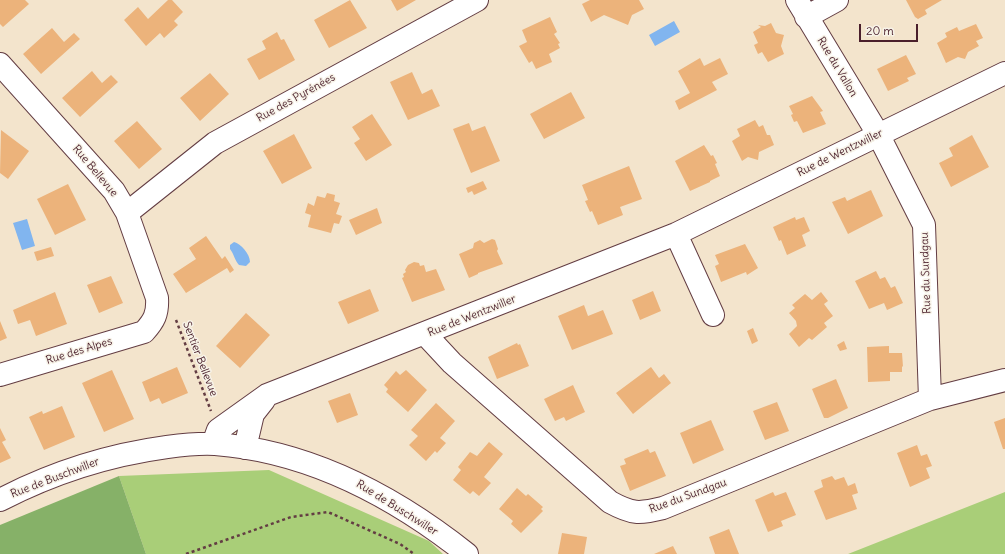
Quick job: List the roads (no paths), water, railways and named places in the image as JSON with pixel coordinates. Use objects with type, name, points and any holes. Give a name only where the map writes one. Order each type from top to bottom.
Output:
[{"type":"street","name":"Rue des Pyrénées","points":[[127,213],[215,143],[477,0]]},
{"type":"street","points":[[802,9],[837,0]]},
{"type":"street","name":"Rue du Vallon","points":[[802,9],[878,134]]},
{"type":"street","name":"Rue de Wentzwiller","points":[[216,437],[267,395],[676,234],[1005,73]]},
{"type":"street","name":"Rue Bellevue","points":[[4,76],[98,172],[114,191],[127,213],[156,311]]},
{"type":"street","name":"Rue du Sundgau","points":[[878,134],[924,225],[930,399]]},
{"type":"street","points":[[676,234],[713,315]]},
{"type":"street","name":"Rue des Alpes","points":[[0,375],[144,332],[156,311]]},
{"type":"street","name":"Rue du Sundgau","points":[[425,334],[452,363],[610,502],[627,511],[644,512],[663,508],[930,399],[1005,380]]},
{"type":"street","points":[[244,448],[253,414],[267,395]]},
{"type":"street","name":"Rue de Buschwiller","points":[[0,500],[84,464],[151,449],[216,437],[244,448],[255,449],[313,465],[350,479],[371,490],[467,554]]},
{"type":"water","points":[[674,21],[680,32],[655,46],[649,35]]},
{"type":"water","points":[[27,219],[35,246],[22,250],[13,223]]},
{"type":"water","points":[[234,242],[242,247],[250,259],[250,262],[246,266],[239,265],[236,262],[230,249],[230,245]]}]
